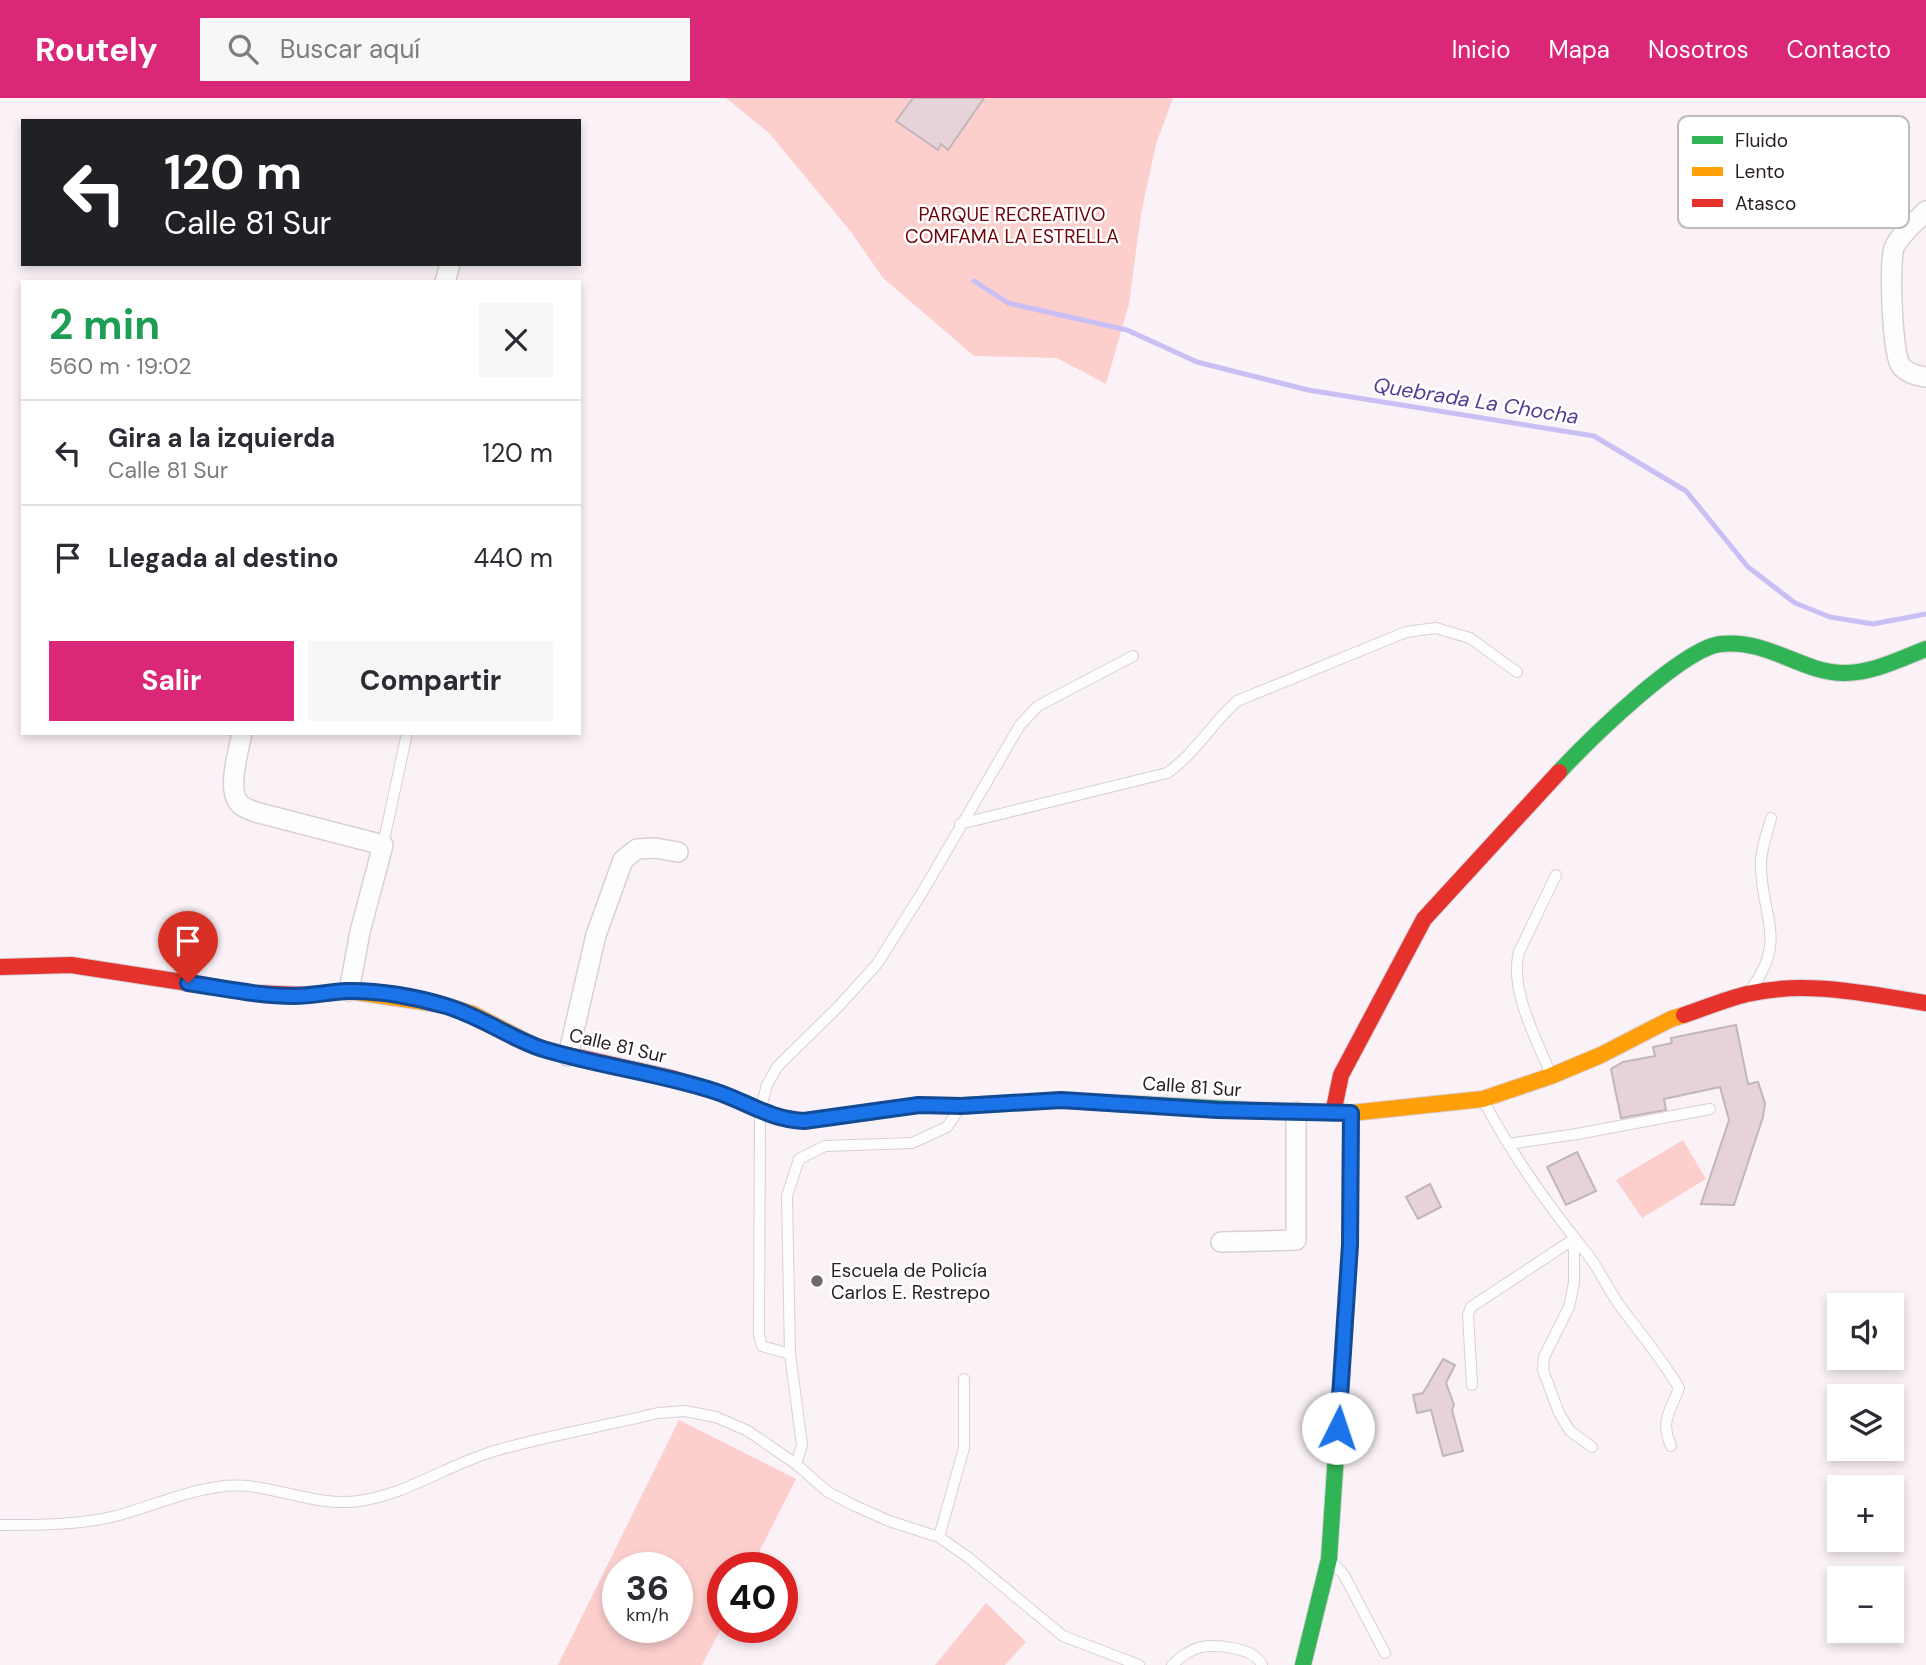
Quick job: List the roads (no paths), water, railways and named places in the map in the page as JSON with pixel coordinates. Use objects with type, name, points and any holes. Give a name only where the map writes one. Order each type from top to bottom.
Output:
[{"type":"street","points":[[1926,211],[1895,246],[1891,276],[1898,360],[1901,366],[1910,372],[1926,377]]},
{"type":"street","points":[[1334,1113],[1341,1075],[1424,919],[1574,756],[1662,675],[1694,654],[1718,644],[1741,643],[1766,648],[1819,669],[1843,673],[1872,670],[1926,649]]},
{"type":"street","points":[[242,735],[234,789],[236,800],[243,806],[255,813],[383,845],[360,932],[349,991]]},
{"type":"street","points":[[568,1056],[596,935],[623,860],[637,849],[655,848],[678,852]]},
{"type":"street","name":"Calle 81 Sur","points":[[0,967],[71,965],[253,993],[295,996],[349,991],[444,1005],[473,1014],[539,1048],[671,1078],[717,1092],[777,1118],[804,1121],[919,1105],[961,1106],[1061,1100],[1351,1113],[1483,1099],[1551,1076],[1601,1055],[1671,1019],[1747,994],[1794,988],[1835,989],[1926,1003]]},
{"type":"street","points":[[1221,1242],[1296,1240],[1296,1112]]},
{"type":"street","points":[[1303,1665],[1329,1559],[1350,1245],[1351,1113]]},
{"type":"lane","points":[[960,824],[1167,773],[1182,763],[1220,716],[1237,701],[1406,632],[1436,628],[1470,638],[1517,672]]},
{"type":"lane","points":[[790,1354],[762,1346],[759,1335],[760,1111],[767,1085],[777,1067],[877,964],[1020,725],[1038,706],[1133,656]]},
{"type":"lane","points":[[383,845],[407,735]]},
{"type":"lane","points":[[1747,994],[1763,973],[1772,940],[1761,869],[1761,857],[1771,818]]},
{"type":"lane","points":[[1551,1076],[1522,999],[1516,979],[1516,966],[1519,952],[1556,875]]},
{"type":"lane","points":[[1483,1099],[1508,1144],[1679,1388],[1667,1417],[1665,1431],[1671,1446]]},
{"type":"lane","points":[[796,1464],[802,1445],[790,1354],[787,1196],[799,1159],[825,1146],[912,1143],[947,1127],[961,1106]]},
{"type":"lane","points":[[1508,1144],[1710,1109]]},
{"type":"lane","points":[[1472,1385],[1468,1315],[1471,1307],[1574,1239]]},
{"type":"lane","points":[[1574,1239],[1574,1283],[1569,1307],[1544,1357],[1543,1370],[1559,1413],[1570,1431],[1592,1447]]},
{"type":"lane","points":[[939,1537],[964,1448],[964,1379]]},
{"type":"lane","points":[[0,1525],[45,1525],[115,1517],[180,1495],[219,1486],[257,1486],[329,1501],[355,1502],[411,1486],[496,1450],[658,1413],[685,1411],[716,1418],[748,1431],[796,1464],[828,1492],[888,1521],[939,1537],[970,1558],[1063,1636],[1139,1665]]},
{"type":"lane","points":[[1329,1559],[1344,1575],[1385,1653]]},
{"type":"lane","points":[[1172,1665],[1185,1654],[1202,1647],[1245,1650],[1259,1657],[1262,1665]]},
{"type":"waterway","name":"Quebrada La Chocha","points":[[974,281],[1008,303],[1127,330],[1197,362],[1308,390],[1594,436],[1686,491],[1748,567],[1795,603],[1830,617],[1873,624],[1926,614]]},
{"type":"place","name":"Escuela de Policía Carlos E. Restrepo","points":[[817,1281]]},
{"type":"park label","name":"PARQUE RECREATIVO COMFAMA LA ESTRELLA","points":[[1012,225]]}]
